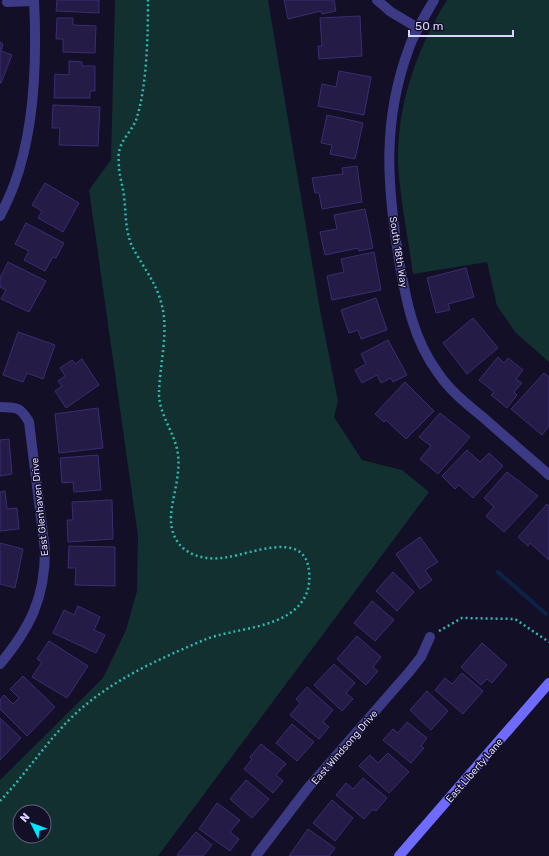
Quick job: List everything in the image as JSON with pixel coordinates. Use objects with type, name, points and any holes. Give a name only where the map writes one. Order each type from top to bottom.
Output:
[{"type":"street","points":[[377,0],[391,12],[418,28]]},
{"type":"street","name":"South 18th Way","points":[[434,0],[418,28],[409,49],[395,98],[390,126],[388,153],[390,196],[398,254],[411,320],[427,357],[443,379],[463,400],[549,475]]},
{"type":"street","points":[[0,216],[14,185],[25,146],[35,76],[34,1],[7,2]]},
{"type":"street","name":"East Glenhaven Drive","points":[[0,407],[15,407],[23,412],[29,422],[45,550],[45,569],[42,592],[26,631],[0,664]]},
{"type":"street","name":"East Windsong Drive","points":[[256,856],[307,789],[410,671],[420,657],[430,637]]},
{"type":"street","name":"East Liberty Lane","points":[[399,856],[549,683]]},
{"type":"path","points":[[0,801],[74,715],[116,682],[160,659],[221,633],[263,626],[282,618],[298,606],[306,594],[310,576],[308,561],[300,551],[292,547],[276,548],[226,558],[209,558],[191,554],[178,546],[172,533],[171,516],[178,469],[177,448],[167,426],[159,399],[164,335],[163,309],[156,286],[131,244],[126,222],[124,196],[119,172],[118,152],[137,119],[142,92],[148,29],[148,0]]},
{"type":"path","points":[[430,637],[462,618],[515,619],[549,642]]},
{"type":"green space","points":[[115,0],[268,0],[320,310],[338,401],[334,417],[362,460],[402,470],[429,492],[158,856],[0,856],[0,780],[103,678],[126,630],[137,591],[138,536],[89,190],[111,160]]},
{"type":"green space","points":[[447,0],[549,0],[549,362],[516,333],[497,306],[487,262],[413,274],[399,176],[398,162],[401,119],[405,98],[418,57],[436,18]]},
{"type":"building","points":[[57,0],[99,0],[99,13],[56,11]]},
{"type":"building","points":[[284,0],[334,0],[336,11],[322,14],[321,11],[288,19]]},
{"type":"building","points":[[360,16],[362,56],[319,59],[318,46],[322,46],[320,18]]},
{"type":"building","points":[[57,18],[73,18],[73,25],[96,26],[95,53],[63,52],[63,39],[56,39]]},
{"type":"building","points":[[0,42],[3,44],[1,51],[12,55],[1,83],[0,83]]},
{"type":"building","points":[[69,61],[82,62],[82,66],[95,66],[95,91],[90,91],[90,98],[54,98],[55,74],[69,75]]},
{"type":"building","points":[[339,71],[371,77],[364,115],[318,106],[322,84],[336,87]]},
{"type":"building","points":[[53,105],[100,107],[98,146],[59,145],[60,128],[52,128]]},
{"type":"building","points":[[327,115],[363,123],[355,159],[330,154],[332,145],[321,143]]},
{"type":"building","points":[[357,166],[362,202],[322,209],[319,193],[315,193],[312,178],[343,174],[342,168]]},
{"type":"building","points":[[45,183],[79,203],[63,232],[38,218],[42,211],[32,205]]},
{"type":"building","points":[[365,209],[373,248],[359,251],[358,248],[325,255],[320,232],[337,229],[334,215]]},
{"type":"building","points":[[26,223],[64,243],[56,258],[53,257],[45,271],[24,260],[29,251],[15,244]]},
{"type":"building","points":[[374,252],[381,290],[332,300],[327,276],[344,272],[341,259]]},
{"type":"building","points":[[8,262],[46,281],[29,312],[1,299],[6,290],[0,287],[0,278]]},
{"type":"building","points":[[466,268],[474,297],[448,304],[450,310],[436,313],[427,278]]},
{"type":"building","points":[[376,298],[387,330],[361,339],[358,330],[349,333],[341,310]]},
{"type":"building","points":[[473,318],[498,348],[467,374],[443,343]]},
{"type":"building","points":[[18,332],[55,345],[43,379],[27,373],[23,382],[3,375]]},
{"type":"building","points":[[388,340],[407,375],[393,382],[391,378],[381,383],[377,375],[362,383],[355,370],[366,364],[361,354]]},
{"type":"building","points":[[498,357],[504,363],[508,358],[523,370],[516,379],[522,383],[514,392],[517,395],[507,408],[491,395],[494,392],[479,380]]},
{"type":"building","points":[[82,359],[99,385],[66,408],[55,391],[62,386],[58,381],[65,376],[60,368],[72,360],[75,364]]},
{"type":"building","points":[[544,373],[549,377],[549,426],[542,435],[511,409]]},
{"type":"building","points":[[405,382],[434,411],[406,439],[386,420],[384,422],[375,414]]},
{"type":"building","points":[[98,408],[103,448],[59,453],[55,414]]},
{"type":"building","points":[[440,413],[470,437],[438,474],[420,459],[431,446],[419,437]]},
{"type":"building","points":[[9,439],[12,474],[0,476],[0,440]]},
{"type":"building","points":[[467,450],[480,462],[489,453],[503,466],[473,498],[459,485],[455,489],[442,476]]},
{"type":"building","points":[[98,455],[101,490],[74,492],[73,482],[62,483],[60,458]]},
{"type":"building","points":[[507,472],[538,496],[504,532],[486,516],[494,507],[484,498]]},
{"type":"building","points":[[5,491],[7,509],[17,508],[19,529],[0,531],[0,492]]},
{"type":"building","points":[[112,500],[113,539],[68,542],[67,520],[73,520],[72,502]]},
{"type":"building","points":[[547,504],[549,506],[549,560],[530,543],[528,546],[518,537]]},
{"type":"building","points":[[420,537],[438,562],[425,570],[432,580],[420,589],[396,554]]},
{"type":"building","points":[[0,543],[23,549],[15,588],[0,584]]},
{"type":"building","points":[[69,546],[115,547],[115,586],[75,585],[76,568],[68,568]]},
{"type":"building","points":[[393,572],[414,592],[397,611],[376,591]]},
{"type":"building","points":[[372,601],[394,620],[375,641],[354,623]]},
{"type":"building","points":[[78,606],[100,617],[94,630],[105,635],[96,653],[53,633],[64,610],[74,615]]},
{"type":"building","points":[[357,636],[381,657],[373,667],[378,671],[366,685],[337,659]]},
{"type":"building","points":[[49,641],[88,666],[67,698],[32,677],[42,662],[37,659]]},
{"type":"building","points":[[482,643],[507,665],[492,683],[487,679],[481,685],[461,667]]},
{"type":"building","points":[[334,664],[355,683],[346,693],[353,699],[342,711],[314,685]]},
{"type":"building","points":[[462,673],[483,691],[463,714],[435,690],[445,678],[452,684]]},
{"type":"building","points":[[23,676],[55,707],[27,736],[0,709],[0,700],[4,695],[13,704],[19,698],[10,689]]},
{"type":"building","points":[[307,687],[333,710],[323,722],[329,727],[319,739],[290,715],[300,703],[296,699]]},
{"type":"building","points":[[427,691],[448,711],[431,730],[410,710]]},
{"type":"building","points":[[0,718],[21,738],[0,760]]},
{"type":"building","points":[[407,722],[427,738],[421,746],[424,748],[411,763],[383,740],[393,729],[398,733]]},
{"type":"building","points":[[292,724],[314,742],[297,761],[276,743]]},
{"type":"building","points":[[261,744],[286,764],[276,775],[283,781],[273,793],[244,769],[252,759],[250,757]]},
{"type":"building","points":[[388,753],[409,772],[389,793],[359,766],[370,755],[378,763]]},
{"type":"building","points":[[363,778],[387,798],[376,811],[373,809],[364,819],[336,795],[346,783],[353,789]]},
{"type":"building","points":[[246,780],[269,799],[252,818],[230,799]]},
{"type":"building","points":[[332,800],[353,818],[335,841],[313,823]]},
{"type":"building","points":[[217,803],[240,820],[230,832],[239,839],[230,851],[199,829]]},
{"type":"building","points":[[308,829],[335,848],[329,856],[289,856]]},
{"type":"building","points":[[196,832],[212,845],[203,856],[178,856],[177,855]]},
{"type":"waterway","points":[[498,572],[546,614]]}]
